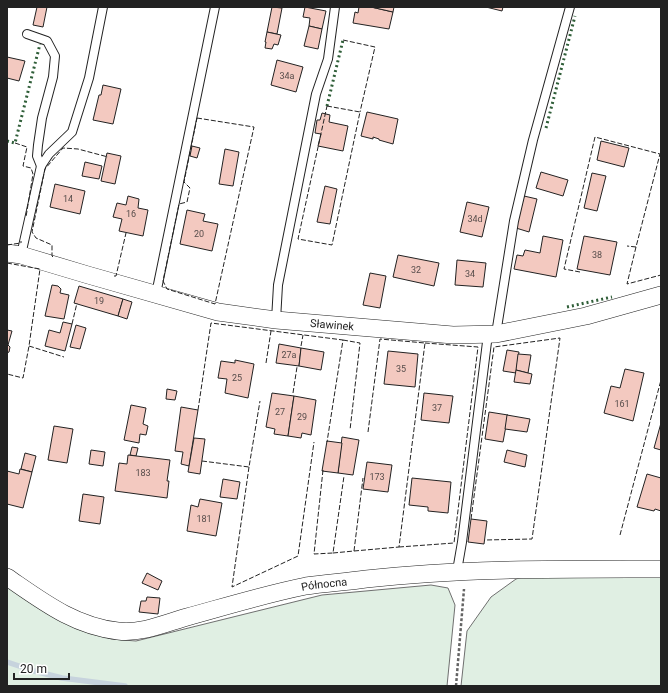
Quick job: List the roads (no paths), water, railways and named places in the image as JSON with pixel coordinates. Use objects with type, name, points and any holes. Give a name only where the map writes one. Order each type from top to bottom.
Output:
[{"type":"street","name":"Sławinek","points":[[14,254],[218,312],[276,320],[453,335],[492,334],[586,316],[661,295]]},
{"type":"street","name":"Północna","points":[[7,577],[43,602],[79,622],[97,628],[120,631],[138,631],[234,603],[307,586],[394,576],[461,571],[661,569]]},
{"type":"lane","points":[[14,254],[41,166],[49,154],[72,132],[89,78],[103,7]]},
{"type":"lane","points":[[156,294],[215,7]]},
{"type":"lane","points":[[276,320],[278,285],[316,94],[328,59],[335,7]]},
{"type":"lane","points":[[461,571],[462,542],[492,334],[514,221],[533,140],[570,7]]},
{"type":"lane","points":[[27,34],[47,41],[55,56],[53,77],[42,118],[38,145],[37,156],[41,166]]},
{"type":"waterway","points":[[7,662],[62,678],[125,686]]}]
